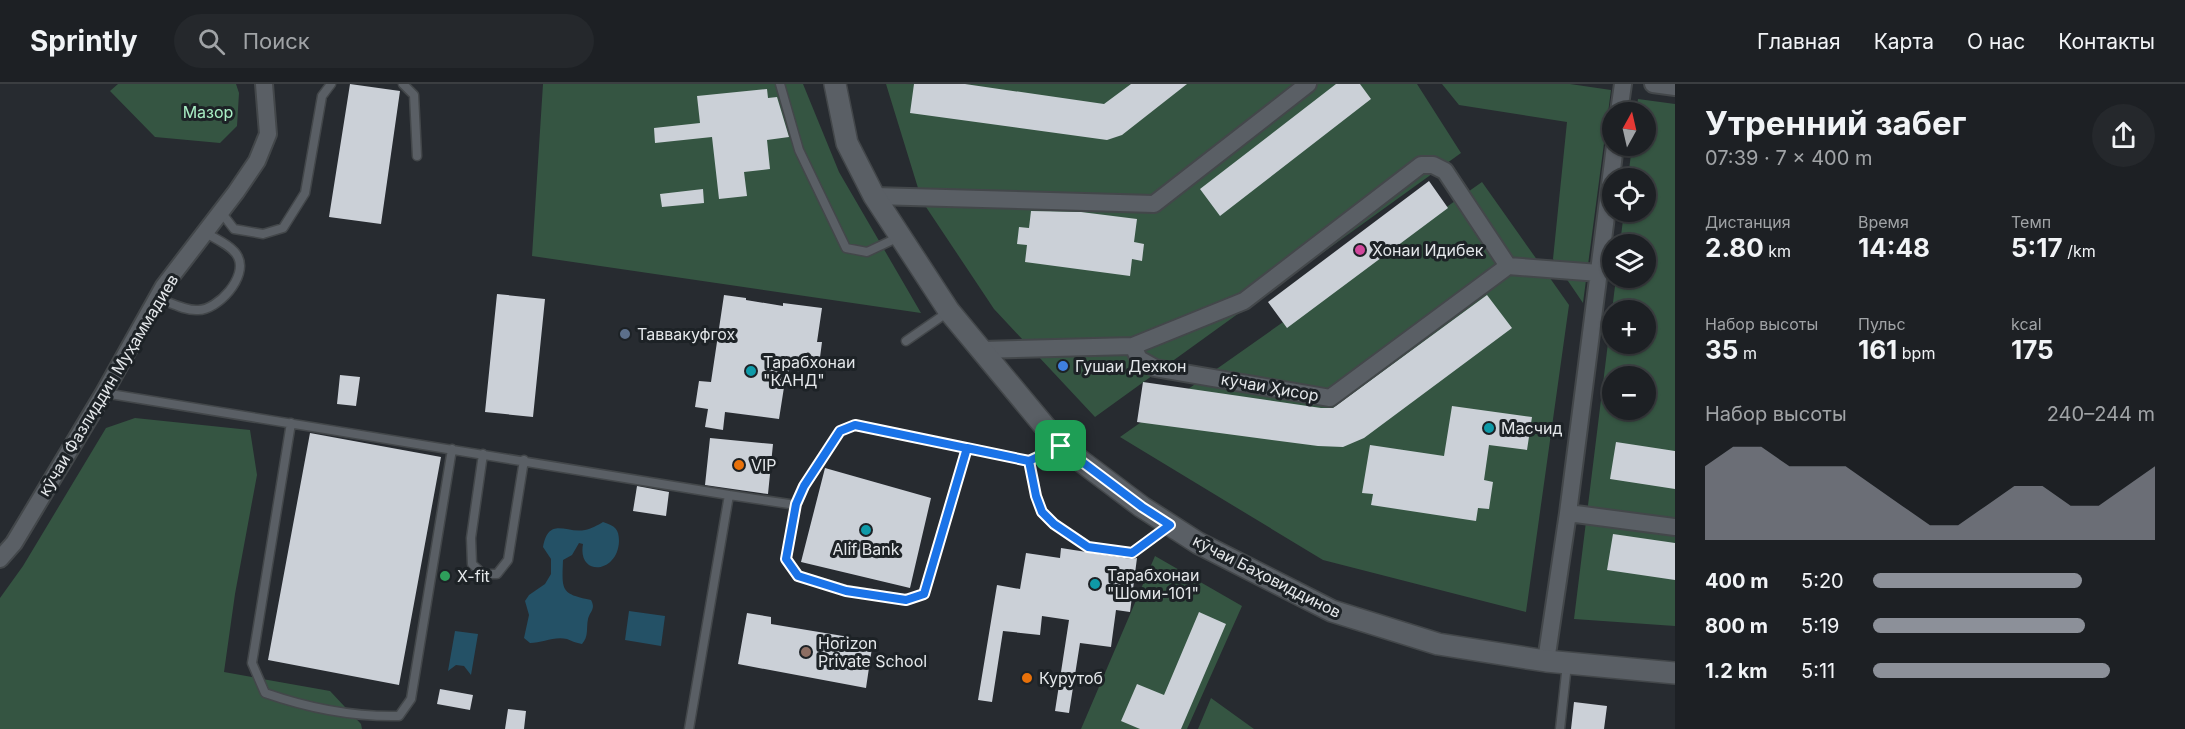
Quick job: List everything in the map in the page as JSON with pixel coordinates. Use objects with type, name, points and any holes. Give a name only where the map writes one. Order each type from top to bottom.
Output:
[{"type":"street","name":"кӯчаи Фазлиддин Муҳаммадиев","points":[[0,559],[14,543],[104,393],[164,286],[257,161],[268,134],[264,84]]},
{"type":"street","name":"кӯчаи Баҳовиддинов","points":[[835,84],[847,143],[874,196],[949,311],[1061,446],[1142,507],[1198,543],[1332,611],[1438,644],[1546,661],[1675,673]]},
{"type":"street","points":[[874,196],[1154,204],[1308,84]]},
{"type":"street","points":[[1620,102],[1623,84]]},
{"type":"street","points":[[1653,84],[1675,87]]},
{"type":"street","points":[[1546,661],[1568,513],[1614,156]]},
{"type":"street","points":[[981,350],[1133,346],[1244,301],[1421,165],[1433,165],[1444,171],[1508,266],[1599,273]]},
{"type":"street","name":"кӯчаи Ҳисор","points":[[1133,346],[1140,359],[1155,368],[1330,398],[1508,266]]},
{"type":"street","points":[[1568,513],[1675,526]]},
{"type":"lane","points":[[220,211],[234,230],[263,234],[283,228],[305,193],[322,96],[331,84]]},
{"type":"lane","points":[[403,84],[414,95],[417,156]]},
{"type":"lane","points":[[780,84],[799,150],[846,248],[867,252],[899,237]]},
{"type":"lane","points":[[157,298],[196,311],[211,308],[229,293],[241,267],[238,256],[204,232]]},
{"type":"lane","points":[[906,341],[949,311]]},
{"type":"lane","points":[[104,393],[796,504]]},
{"type":"lane","points":[[291,423],[252,663],[265,693],[297,704],[372,716],[399,716],[411,699],[452,449]]},
{"type":"lane","points":[[967,448],[924,594],[906,600],[846,591],[798,576],[786,559],[796,504],[804,486],[840,431],[855,425],[967,448],[1029,461],[1061,446]]},
{"type":"lane","points":[[483,454],[471,538],[472,564],[483,574],[497,574],[508,560],[524,460]]},
{"type":"lane","points":[[1029,461],[1036,496],[1042,512],[1054,524],[1088,547],[1132,553],[1170,525]]},
{"type":"lane","points":[[689,729],[729,495]]},
{"type":"lane","points":[[1560,729],[1568,663]]},
{"type":"green space","name":"Мазор","points":[[118,84],[236,84],[239,93],[237,126],[220,143],[155,137],[110,91]]},
{"type":"green space","points":[[543,84],[803,84],[839,172],[921,313],[532,256]]},
{"type":"green space","points":[[886,84],[1417,84],[1461,153],[1095,417],[994,309],[922,201]]},
{"type":"green space","points":[[1442,84],[1570,84],[1611,90],[1609,102],[1602,102],[1602,156],[1583,303],[1553,259],[1567,122],[1459,105]]},
{"type":"green space","points":[[1638,99],[1675,104],[1675,626],[1574,619],[1602,391],[1602,420],[1656,420],[1656,366],[1605,366],[1607,354],[1656,354],[1656,300],[1613,300],[1615,288],[1656,288],[1656,234],[1621,234],[1623,222],[1656,222],[1656,168],[1629,168],[1631,156],[1656,156],[1656,102],[1638,102]]},
{"type":"green space","points":[[1482,182],[1569,305],[1526,612],[1323,560],[1120,437]]},
{"type":"green space","points":[[135,418],[250,430],[257,475],[235,594],[224,672],[330,691],[361,724],[362,729],[0,729],[0,598],[23,566],[106,428]]},
{"type":"green space","points":[[1155,556],[1242,606],[1187,729],[1081,729]]},
{"type":"green space","points":[[1211,698],[1254,729],[1198,729]]},
{"type":"water","points":[[603,522],[613,527],[618,534],[617,552],[612,560],[606,565],[591,566],[583,555],[583,544],[579,543],[572,555],[563,560],[565,589],[568,593],[591,600],[592,603],[593,608],[588,619],[584,641],[582,644],[557,638],[530,643],[524,638],[529,615],[525,601],[529,595],[545,584],[551,574],[551,559],[543,547],[549,532],[559,528],[585,530]]},
{"type":"water","points":[[629,611],[665,616],[661,646],[625,640]]},
{"type":"water","points":[[455,631],[478,634],[471,675],[464,666],[456,665],[448,671]]},
{"type":"building","points":[[350,84],[400,91],[381,224],[329,217]]},
{"type":"building","points":[[914,84],[965,84],[1104,104],[1131,84],[1187,84],[1122,135],[1107,140],[910,113]]},
{"type":"building","points":[[1336,84],[1360,84],[1371,99],[1220,216],[1200,189]]},
{"type":"building","points":[[767,89],[768,98],[777,97],[789,137],[767,140],[770,169],[744,172],[747,196],[719,199],[712,137],[655,143],[654,128],[700,123],[697,96]]},
{"type":"building","points":[[1429,181],[1448,208],[1287,328],[1268,302]]},
{"type":"building","points":[[703,189],[704,203],[662,207],[660,194]]},
{"type":"building","points":[[1031,211],[1081,212],[1137,219],[1134,242],[1144,244],[1142,261],[1132,259],[1130,276],[1025,262],[1027,245],[1017,244],[1019,227],[1029,228]]},
{"type":"building","points":[[497,294],[545,299],[533,417],[485,412]]},
{"type":"building","name":"Тарабхонаи \"КАНД\"","points":[[724,295],[783,306],[783,303],[822,308],[817,342],[822,342],[819,365],[790,361],[779,419],[725,412],[723,430],[705,427],[708,409],[695,407],[699,381],[711,382]]},
{"type":"building","points":[[1487,295],[1512,328],[1364,438],[1343,447],[1318,446],[1137,422],[1143,382],[1333,408]]},
{"type":"building","points":[[340,375],[360,377],[356,406],[337,404]]},
{"type":"building","points":[[1452,406],[1532,417],[1527,450],[1489,445],[1484,480],[1493,482],[1489,509],[1478,508],[1476,521],[1371,505],[1373,494],[1362,493],[1370,445],[1444,456]]},
{"type":"building","points":[[310,433],[441,457],[399,685],[268,660]]},
{"type":"building","name":"VIP","points":[[710,438],[773,444],[768,494],[705,485]]},
{"type":"building","points":[[1616,442],[1675,451],[1675,489],[1610,479]]},
{"type":"building","name":"Alif Bank","points":[[825,468],[931,498],[910,588],[801,562]]},
{"type":"building","points":[[637,486],[669,492],[666,516],[633,511]]},
{"type":"building","points":[[1613,534],[1675,543],[1675,580],[1607,570]]},
{"type":"building","points":[[1061,548],[1137,558],[1130,612],[1116,610],[1111,647],[1080,643],[1069,713],[1055,711],[1069,620],[1042,616],[1040,635],[1003,631],[992,702],[978,700],[997,585],[1020,589],[1026,553],[1060,558]]},
{"type":"building","points":[[1199,612],[1226,624],[1181,729],[1140,729],[1121,721],[1137,684],[1164,695]]},
{"type":"building","name":"Horizon Private School","points":[[747,613],[771,617],[771,624],[873,641],[866,688],[738,664]]},
{"type":"building","points":[[440,689],[473,695],[470,710],[437,704]]},
{"type":"building","points":[[1574,702],[1607,706],[1604,729],[1571,729]]},
{"type":"building","points":[[508,709],[526,711],[524,729],[505,729]]},
{"type":"place","name":"Хонаи Идибек","points":[[1360,250]]},
{"type":"place","name":"Таввакуфгох","points":[[625,334]]},
{"type":"place","name":"Гушаи Дехкон","points":[[1063,366]]},
{"type":"place","name":"Тарабхонаи \"КАНД\"","points":[[751,371]]},
{"type":"place","name":"Масчид","points":[[1489,428]]},
{"type":"place","name":"VIP","points":[[739,465]]},
{"type":"place","name":"Alif Bank","points":[[866,530]]},
{"type":"place","name":"X-fit","points":[[445,576]]},
{"type":"place","name":"Тарабхонаи \"Шоми-101\"","points":[[1095,584]]},
{"type":"place","name":"Horizon Private School","points":[[806,652]]},
{"type":"place","name":"Курутоб","points":[[1027,678]]},
{"type":"route","points":[[1061,446],[1029,461],[967,448],[855,425],[840,431],[804,486],[796,504],[786,559],[798,576],[846,591],[906,600],[924,594],[967,448],[1029,461],[1036,496],[1042,512],[1054,524],[1088,547],[1110,552],[1132,553],[1170,525],[1142,507],[1061,446]]}]
